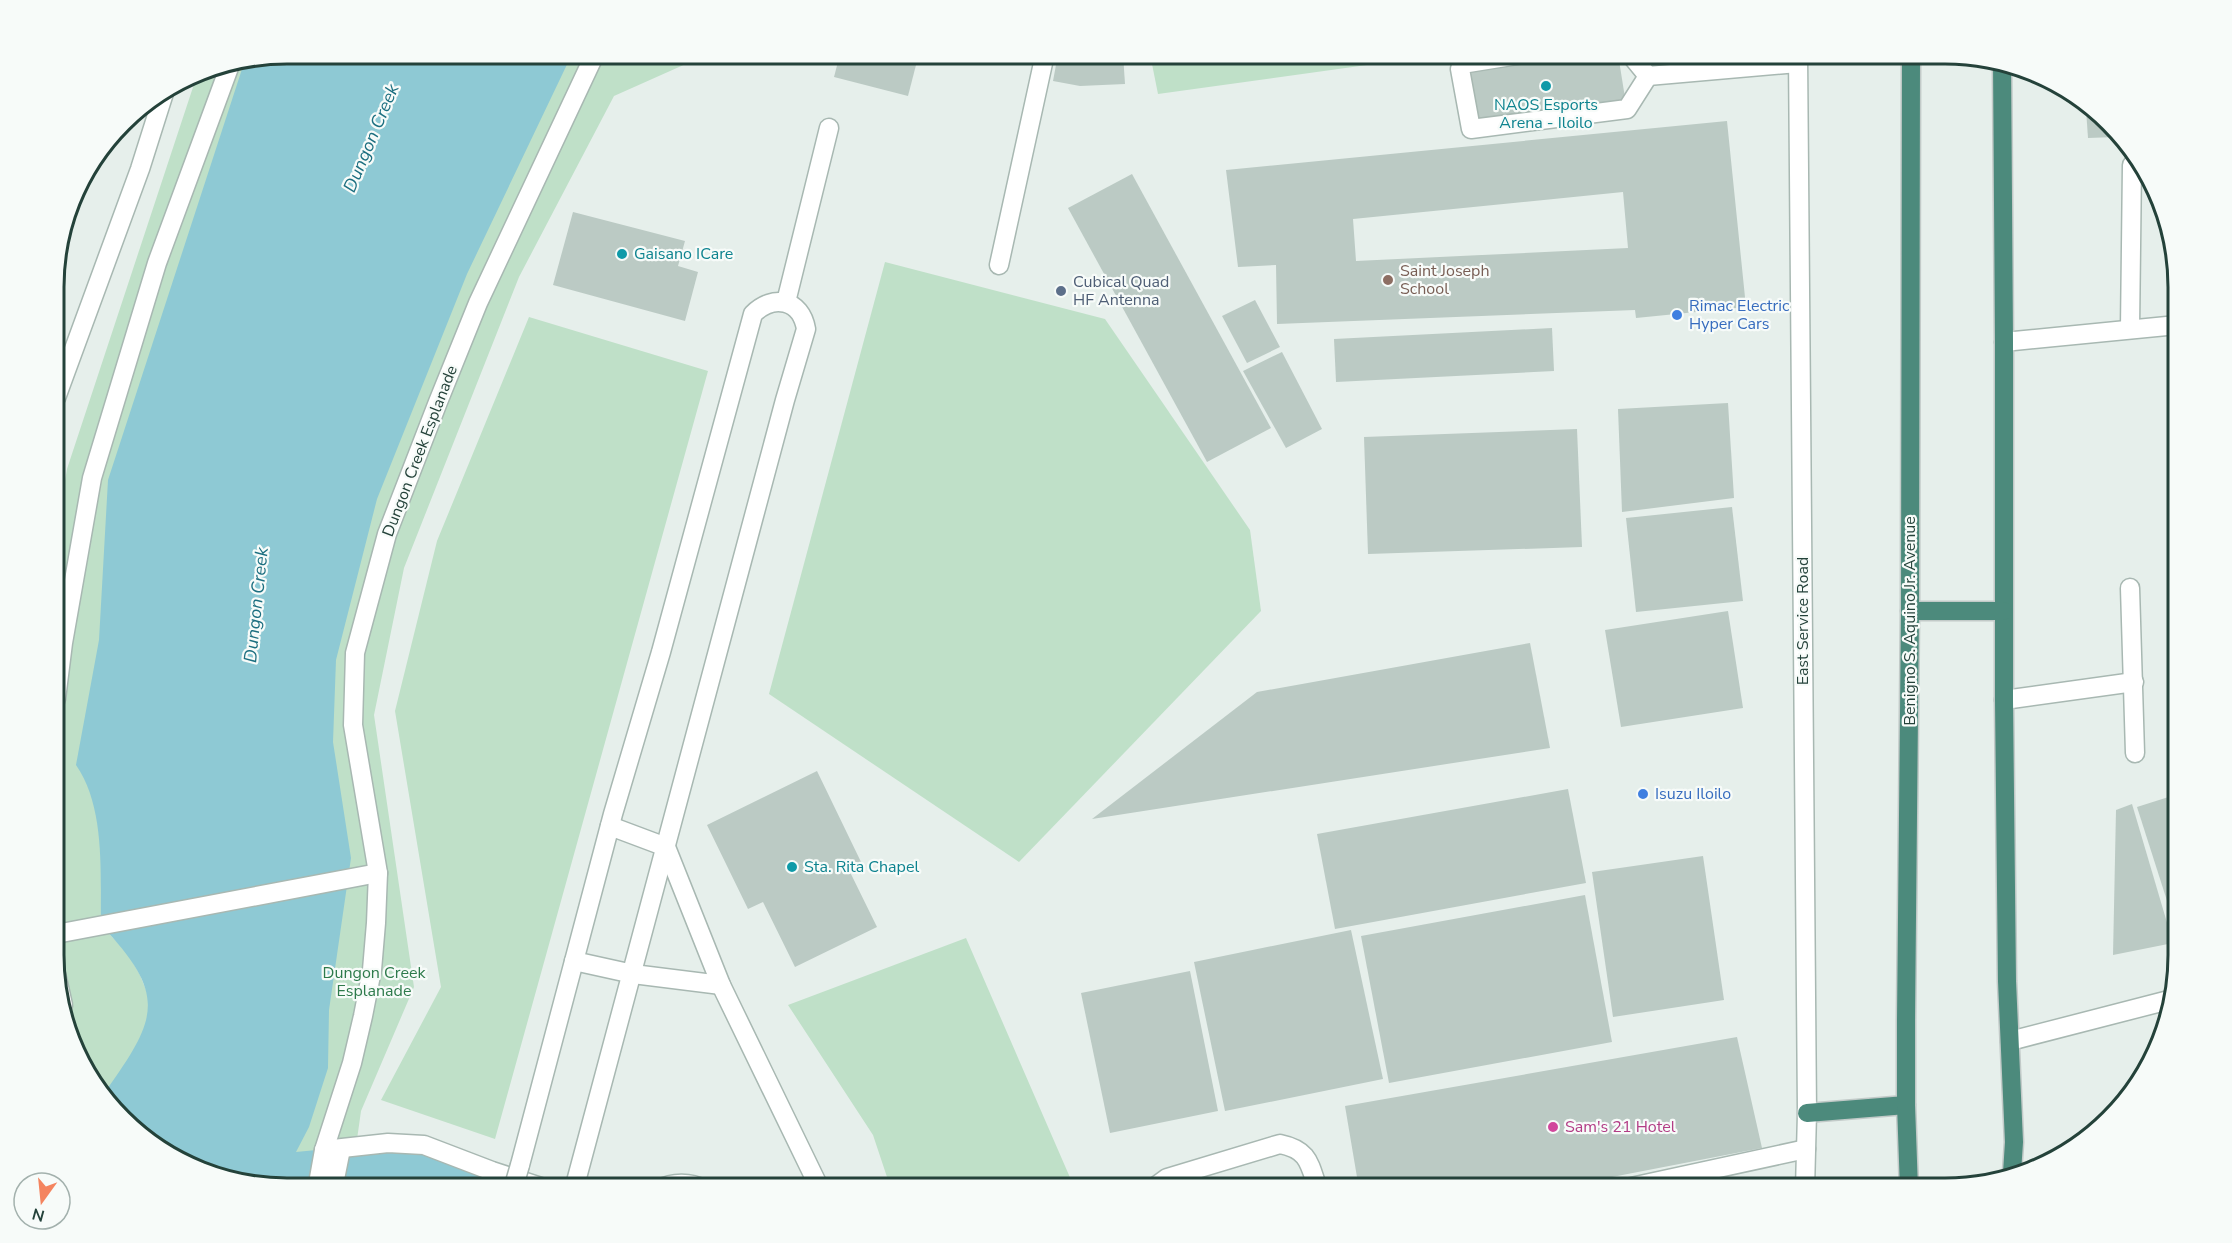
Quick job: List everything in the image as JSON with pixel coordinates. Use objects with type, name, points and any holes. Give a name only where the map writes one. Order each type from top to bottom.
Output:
[{"type":"highway","name":"Benigno S. Aquino Jr. Avenue","points":[[1909,1178],[1906,1105],[1911,64]]},
{"type":"highway","points":[[2002,72],[2003,611],[2007,981],[2014,1142],[2012,1168]]},
{"type":"highway","points":[[1910,611],[2003,611]]},
{"type":"highway","points":[[1807,1113],[1906,1105]]},
{"type":"street","name":"Dungon Creek Esplanade","points":[[321,1178],[333,1149],[372,970],[378,873],[353,725],[355,653],[387,534],[478,303],[590,64]]},
{"type":"street","points":[[999,265],[1043,64]]},
{"type":"street","points":[[1462,64],[1460,69],[1471,129],[1621,111],[1630,105],[1648,76]]},
{"type":"street","points":[[1638,64],[1648,76]]},
{"type":"street","points":[[1648,76],[1754,64]]},
{"type":"street","name":"East Service Road","points":[[1798,64],[1807,1113],[1805,1178]]},
{"type":"street","points":[[64,637],[92,478],[156,262],[227,73]]},
{"type":"street","points":[[64,376],[140,169],[160,105]]},
{"type":"street","points":[[786,302],[829,128]]},
{"type":"street","points":[[2130,329],[2132,167]]},
{"type":"street","points":[[516,1178],[610,826],[661,652],[753,315],[761,306],[786,302],[799,312],[804,319],[806,329],[577,1178]]},
{"type":"street","points":[[2004,342],[2168,326]]},
{"type":"street","points":[[2130,588],[2135,753]]},
{"type":"street","points":[[2004,700],[2134,682]]},
{"type":"street","points":[[610,826],[666,847],[721,985],[815,1178]]},
{"type":"street","points":[[64,932],[378,873]]},
{"type":"street","points":[[574,961],[633,974],[721,985]]},
{"type":"street","points":[[2010,1041],[2162,1002]]},
{"type":"street","points":[[333,1178],[333,1149],[388,1143],[424,1145],[513,1178]]},
{"type":"street","points":[[1167,1178],[1280,1144],[1296,1147],[1308,1160],[1314,1178]]},
{"type":"street","points":[[1673,1178],[1806,1149]]},
{"type":"green space","points":[[285,64],[102,926],[128,954],[148,995],[148,1020],[169,1144],[140,1123],[120,1103],[94,1067],[76,1027],[66,985],[64,956],[64,486],[67,469],[194,85],[230,72],[258,66]]},
{"type":"green space","name":"Dungon Creek Esplanade","points":[[482,64],[686,64],[614,96],[519,277],[404,568],[374,715],[414,987],[361,1111],[352,1178],[334,1178],[295,1152],[300,779]]},
{"type":"green space","points":[[1152,64],[1374,64],[1158,94]]},
{"type":"green space","points":[[885,262],[1105,319],[1250,530],[1261,611],[1019,862],[769,694]]},
{"type":"green space","points":[[529,317],[708,371],[495,1139],[381,1100],[441,987],[395,711],[437,541]]},
{"type":"green space","points":[[966,938],[1070,1178],[887,1178],[873,1135],[788,1005]]},
{"type":"water","name":"Dungon Creek","points":[[287,64],[567,64],[467,274],[377,499],[336,660],[333,742],[351,858],[329,1010],[328,1068],[309,1127],[296,1152],[388,1143],[509,1178],[273,1178],[230,1171],[202,1162],[164,1141],[140,1123],[108,1087],[135,1047],[144,1027],[148,1009],[146,991],[138,971],[101,925],[101,864],[97,821],[86,782],[76,765],[99,640],[108,480],[242,69]]},
{"type":"building","points":[[837,64],[916,65],[908,96],[834,77]]},
{"type":"building","points":[[1056,64],[1124,64],[1125,84],[1080,86],[1053,81]]},
{"type":"building","name":"NAOS Esports Arena - Iloilo","points":[[1495,64],[1620,64],[1626,104],[1475,126],[1466,68]]},
{"type":"building","points":[[2086,116],[2109,137],[2088,138]]},
{"type":"building","points":[[1727,121],[1746,307],[1636,318],[1635,310],[1277,324],[1276,265],[1238,267],[1226,170]],"holes":[[[1623,192],[1628,248],[1356,261],[1353,219]]]},
{"type":"building","points":[[1132,174],[1271,428],[1207,462],[1068,208]]},
{"type":"building","name":"Gaisano ICare","points":[[573,212],[685,241],[678,266],[698,272],[685,321],[553,285]]},
{"type":"building","points":[[1255,300],[1280,347],[1247,363],[1222,316]]},
{"type":"building","points":[[1552,328],[1554,371],[1336,382],[1334,339]]},
{"type":"building","points":[[1282,352],[1322,429],[1286,448],[1243,371]]},
{"type":"building","points":[[1728,403],[1734,498],[1622,512],[1618,409]]},
{"type":"building","points":[[1577,429],[1582,547],[1368,554],[1364,437]]},
{"type":"building","points":[[1732,507],[1743,601],[1636,612],[1626,518]]},
{"type":"building","points":[[1728,611],[1743,708],[1621,727],[1605,630]]},
{"type":"building","points":[[1530,643],[1550,748],[1092,819],[1257,692]]},
{"type":"building","name":"Sta. Rita Chapel","points":[[817,771],[862,864],[849,870],[877,927],[795,967],[763,902],[748,909],[707,825]]},
{"type":"building","points":[[1568,789],[1586,883],[1335,929],[1317,834]]},
{"type":"building","points":[[2168,797],[2168,904],[2137,807]]},
{"type":"building","points":[[2132,804],[2168,926],[2168,944],[2113,955],[2116,810]]},
{"type":"building","points":[[1703,856],[1724,1000],[1613,1017],[1592,872]]},
{"type":"building","points":[[1585,895],[1612,1042],[1389,1083],[1361,936]]},
{"type":"building","points":[[1351,930],[1383,1079],[1225,1111],[1194,962]]},
{"type":"building","points":[[1190,971],[1218,1111],[1110,1133],[1081,993]]},
{"type":"building","name":"Sam's 21 Hotel","points":[[1737,1037],[1762,1148],[1607,1178],[1357,1178],[1345,1106]]},
{"type":"place","name":"NAOS Esports Arena - Iloilo","points":[[1546,86]]},
{"type":"place","name":"Gaisano ICare","points":[[622,254]]},
{"type":"place","name":"Saint Joseph School","points":[[1388,280]]},
{"type":"place","name":"Cubical Quad HF Antenna","points":[[1061,291]]},
{"type":"place","name":"Rimac Electric Hyper Cars","points":[[1677,315]]},
{"type":"place","name":"Isuzu Iloilo","points":[[1643,794]]},
{"type":"place","name":"Sta. Rita Chapel","points":[[792,867]]},
{"type":"place","name":"Sam's 21 Hotel","points":[[1553,1127]]}]
